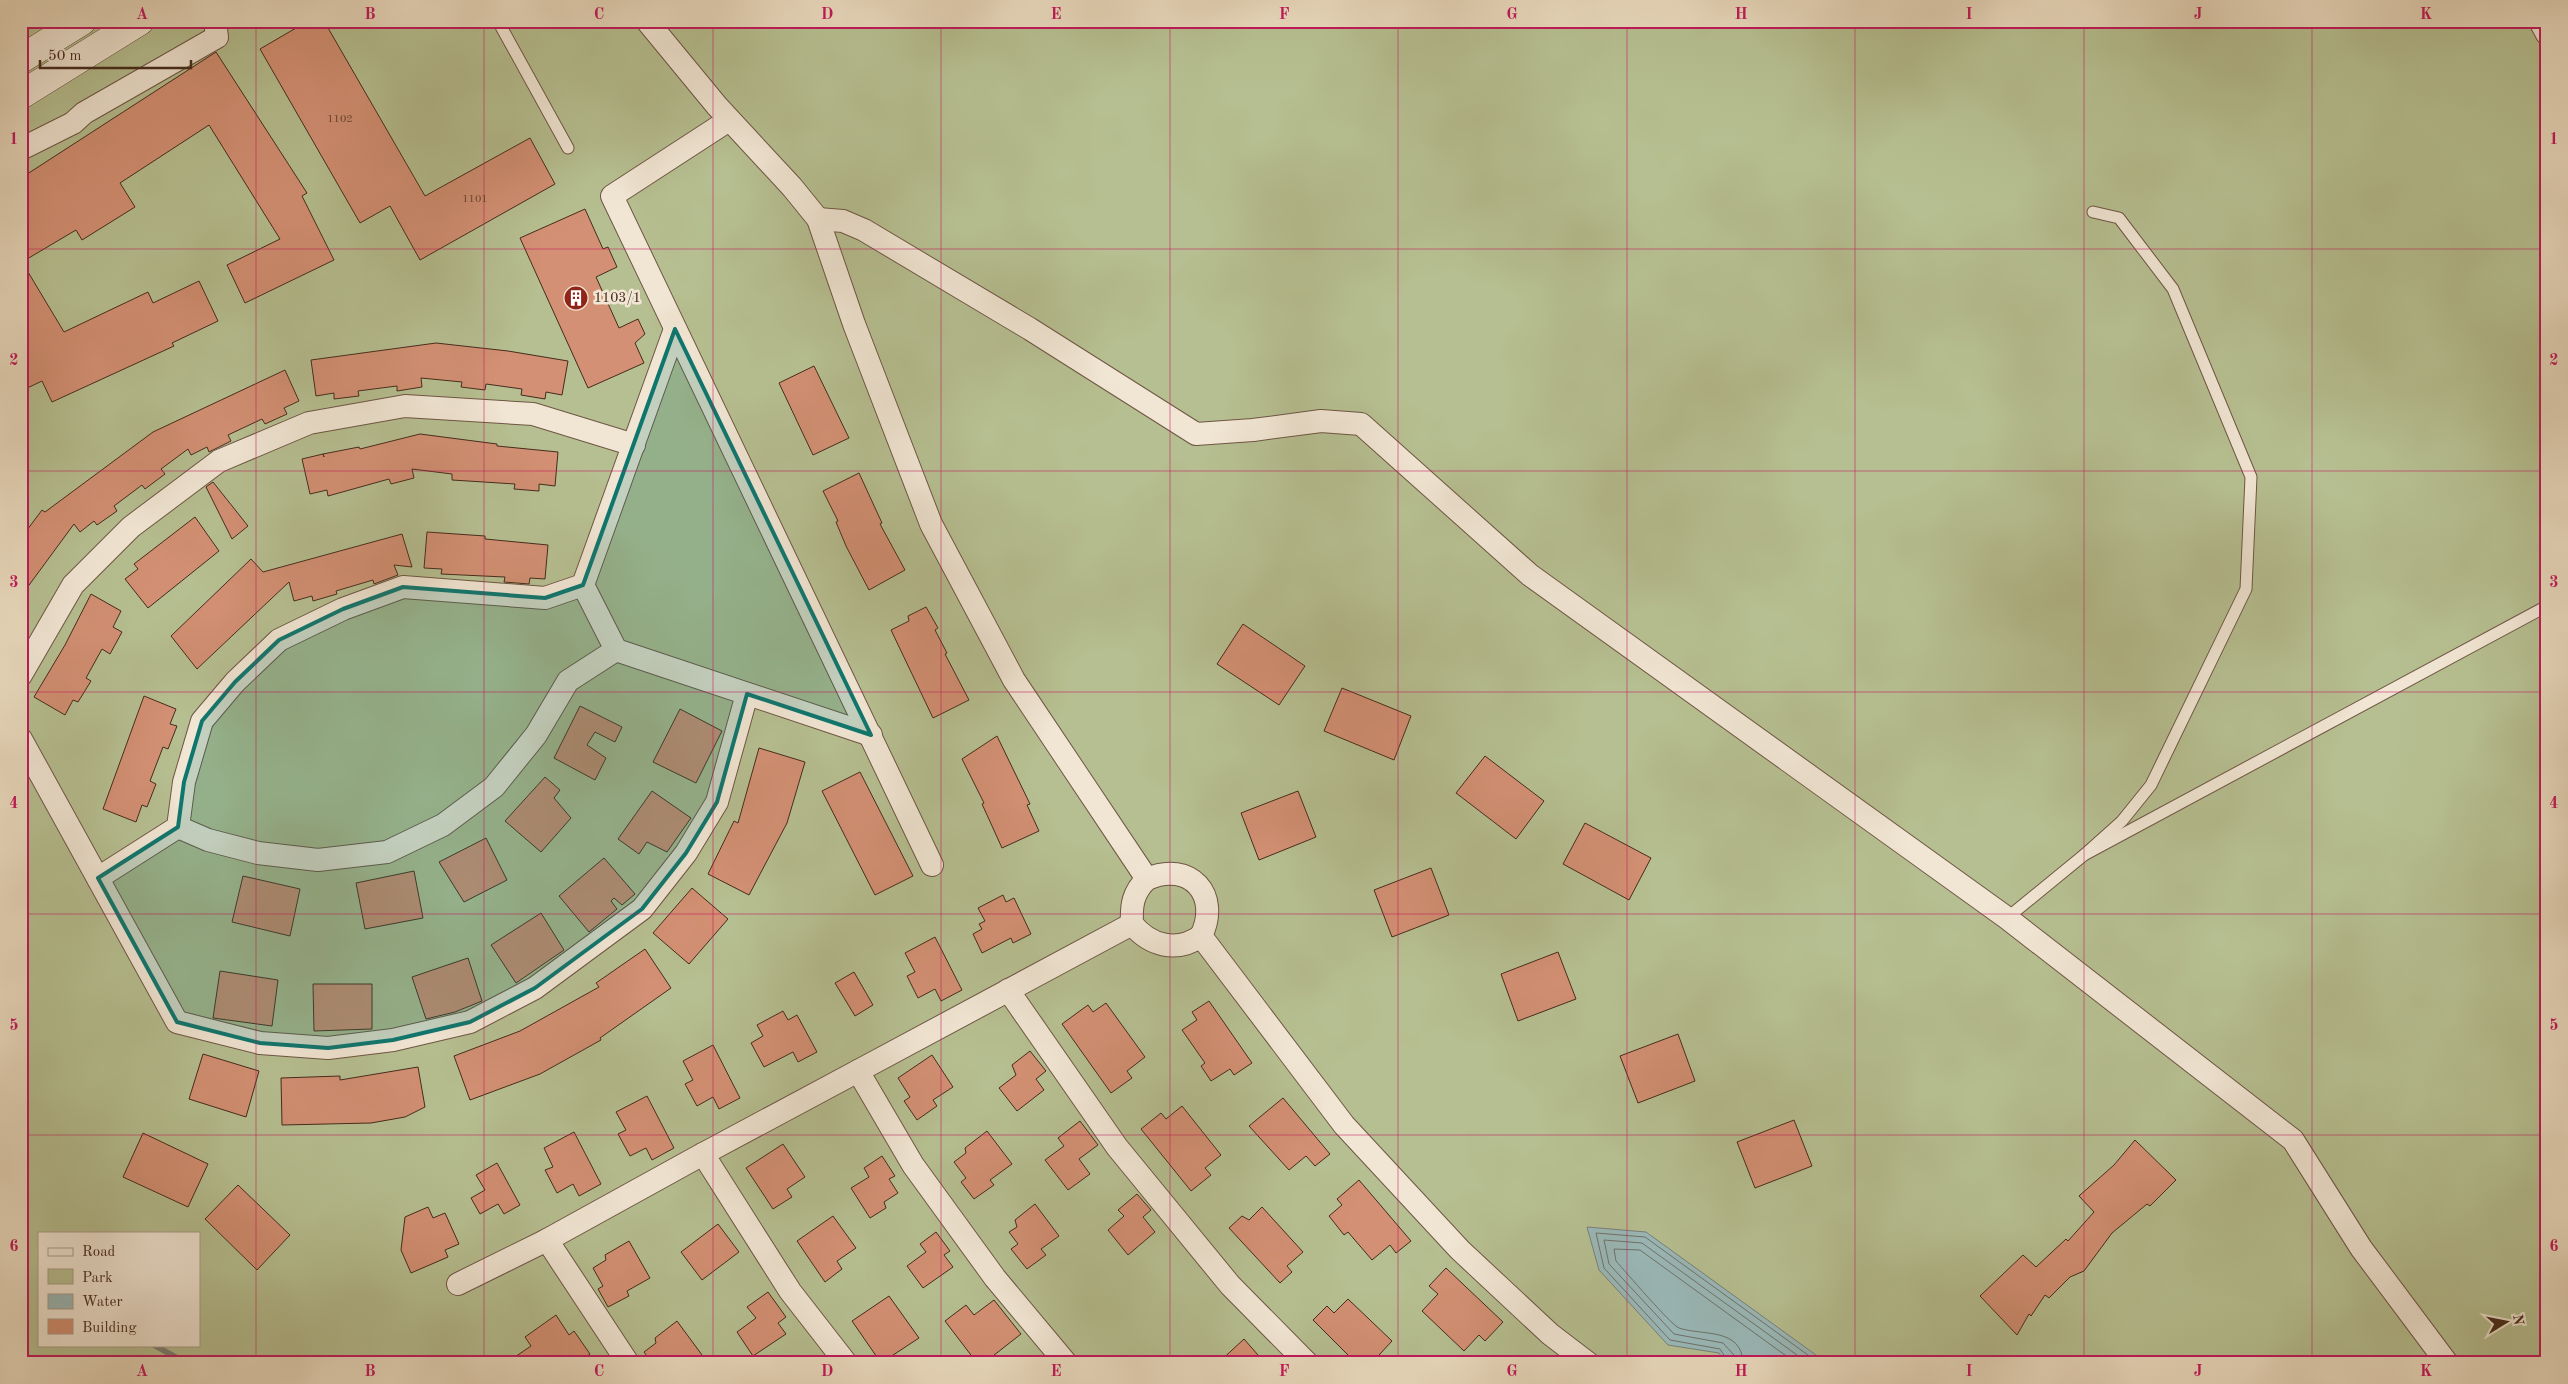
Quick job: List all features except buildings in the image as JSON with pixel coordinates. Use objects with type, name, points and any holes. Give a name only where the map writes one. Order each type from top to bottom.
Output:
[{"type":"main road","points":[[21,59],[82,21]]},
{"type":"main road","points":[[21,96],[140,21]]},
{"type":"street","points":[[21,149],[73,123],[84,113],[217,37],[215,21]]},
{"type":"street","points":[[647,21],[729,120],[792,187],[818,219],[854,324],[931,524],[1014,680],[1147,879]]},
{"type":"street","points":[[2540,21],[2547,34]]},
{"type":"street","points":[[729,120],[612,196],[932,865]]},
{"type":"street","points":[[818,219],[843,221],[864,230],[1030,328],[1196,434],[1253,430],[1321,421],[1361,424],[1530,575],[2008,918],[2293,1140],[2361,1248],[2446,1363]]},
{"type":"street","points":[[675,328],[583,585],[616,650],[871,735]]},
{"type":"street","points":[[21,675],[73,584],[131,527],[218,461],[309,423],[405,406],[533,414],[634,444]]},
{"type":"street","points":[[98,878],[178,826],[184,782],[202,721],[235,682],[280,640],[343,609],[402,587],[545,598],[583,585]]},
{"type":"street","points":[[178,826],[208,840],[258,853],[318,860],[387,852],[443,825],[494,787],[536,735],[568,681],[616,650]]},
{"type":"street","points":[[21,739],[177,1022],[260,1043],[328,1048],[392,1040],[470,1022],[535,988],[642,909],[686,853],[717,802],[747,694]]},
{"type":"street","points":[[1170,873],[1184,876],[1197,883],[1207,897],[1208,916],[1201,936],[1186,945],[1164,945],[1140,934],[1132,924],[1133,900],[1138,888],[1147,879],[1158,874],[1170,873]]},
{"type":"street","points":[[458,1284],[547,1240],[703,1154],[1132,924]]},
{"type":"street","points":[[1201,936],[1344,1126],[1460,1250],[1550,1334],[1588,1363]]},
{"type":"street","points":[[1008,990],[1117,1147],[1230,1285],[1307,1363]]},
{"type":"street","points":[[858,1071],[913,1165],[995,1278],[1066,1363]]},
{"type":"street","points":[[703,1154],[790,1291],[846,1363]]},
{"type":"street","points":[[547,1240],[628,1363]]},
{"type":"lane","points":[[498,21],[568,148]]},
{"type":"lane","points":[[2008,918],[2122,821],[2151,785],[2246,589],[2251,477],[2173,289],[2119,218],[2093,212]]},
{"type":"lane","points":[[2084,855],[2547,606]]},
{"type":"highlighted area","points":[[675,329],[871,735],[747,694],[717,802],[686,853],[642,909],[535,988],[470,1022],[393,1040],[328,1048],[260,1043],[177,1022],[98,878],[178,827],[184,782],[202,721],[235,682],[279,640],[343,609],[403,587],[545,598],[583,585]]},
{"type":"green space","points":[[21,21],[2547,21],[2547,1363],[21,1363]]},
{"type":"water","points":[[1587,1227],[1646,1232],[1827,1363],[1726,1363],[1719,1353],[1668,1345],[1599,1270]]},
{"type":"waterway","points":[[156,1346],[186,1363]]},
{"type":"place","name":"1103/1","points":[[576,298]]}]
